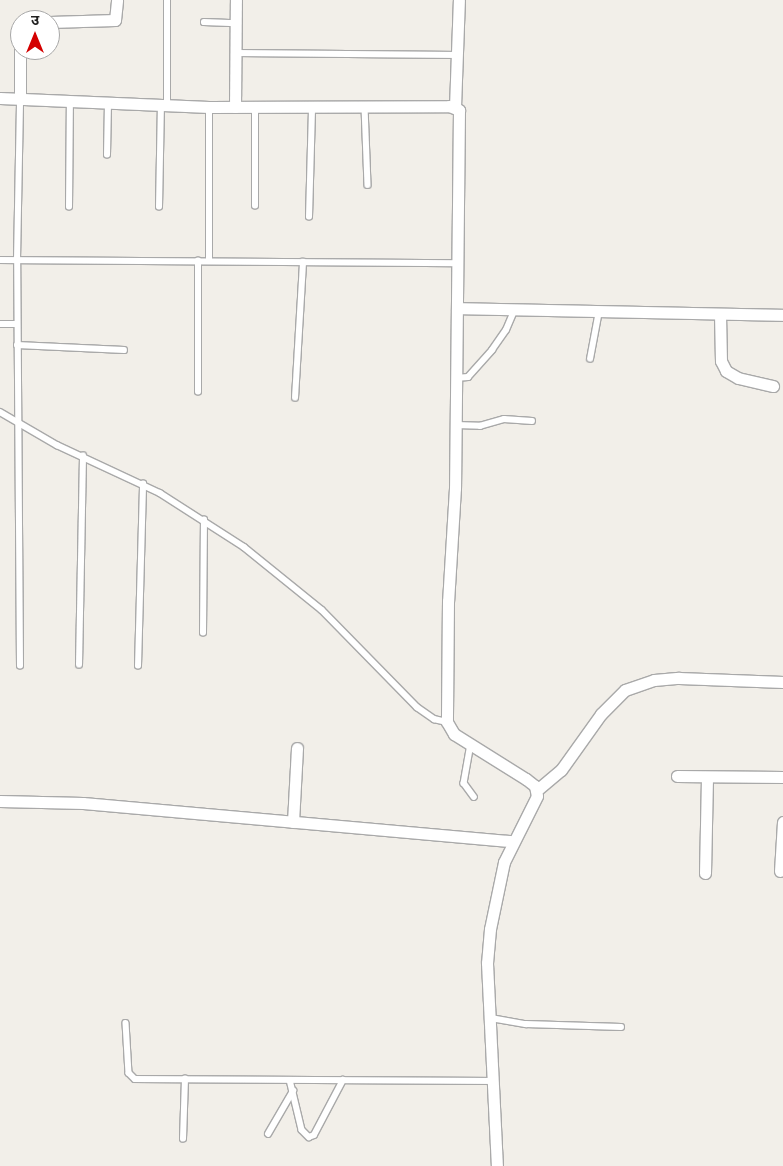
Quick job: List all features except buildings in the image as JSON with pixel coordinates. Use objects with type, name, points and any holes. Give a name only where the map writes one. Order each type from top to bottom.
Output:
[{"type":"street","points":[[60,22],[114,20],[117,0]]},
{"type":"street","points":[[235,107],[236,0]]},
{"type":"street","points":[[459,0],[459,55],[455,107],[460,114],[461,128],[456,308],[456,425],[448,601],[447,722],[454,734],[526,779],[537,790]]},
{"type":"street","points":[[20,60],[20,99]]},
{"type":"street","points":[[0,98],[209,107],[455,107]]},
{"type":"street","points":[[456,308],[783,315]]},
{"type":"street","points":[[720,314],[721,362],[726,372],[738,378],[774,386]]},
{"type":"street","points":[[497,1166],[490,1018],[490,929],[495,892],[512,841],[535,800],[537,790],[561,770],[601,714],[625,690],[654,680],[680,678],[783,682]]},
{"type":"street","points":[[293,822],[297,748]]},
{"type":"street","points":[[677,776],[783,777]]},
{"type":"street","points":[[705,873],[707,777]]},
{"type":"street","points":[[0,801],[83,803],[512,841]]},
{"type":"street","points":[[780,871],[783,822]]},
{"type":"lane","points":[[159,208],[167,0]]},
{"type":"lane","points":[[204,22],[236,23]]},
{"type":"lane","points":[[236,53],[459,55]]},
{"type":"lane","points":[[20,99],[17,260],[20,666]]},
{"type":"lane","points":[[69,207],[70,102]]},
{"type":"lane","points":[[107,155],[108,104]]},
{"type":"lane","points":[[209,107],[209,261]]},
{"type":"lane","points":[[255,107],[255,206]]},
{"type":"lane","points":[[365,107],[368,185]]},
{"type":"lane","points":[[310,217],[312,108]]},
{"type":"lane","points":[[0,260],[457,263]]},
{"type":"lane","points":[[198,260],[198,392]]},
{"type":"lane","points":[[295,398],[302,262]]},
{"type":"lane","points":[[455,378],[468,377],[506,330],[515,309]]},
{"type":"lane","points":[[590,359],[599,311]]},
{"type":"lane","points":[[0,324],[17,324]]},
{"type":"lane","points":[[17,345],[124,350]]},
{"type":"lane","points":[[0,412],[19,424],[143,484],[204,520],[244,547],[322,610],[418,707],[434,719],[447,722]]},
{"type":"lane","points":[[456,425],[480,426],[507,419],[532,421]]},
{"type":"lane","points":[[79,665],[83,456]]},
{"type":"lane","points":[[138,666],[143,484]]},
{"type":"lane","points":[[203,633],[204,520]]},
{"type":"lane","points":[[471,744],[464,783],[474,797]]},
{"type":"lane","points":[[490,1018],[526,1024],[620,1027]]},
{"type":"lane","points":[[126,1023],[130,1076],[135,1079],[494,1081]]},
{"type":"lane","points":[[183,1139],[185,1079]]},
{"type":"lane","points":[[290,1080],[302,1130],[311,1137],[343,1080]]},
{"type":"lane","points":[[268,1134],[276,1115],[292,1091]]}]
